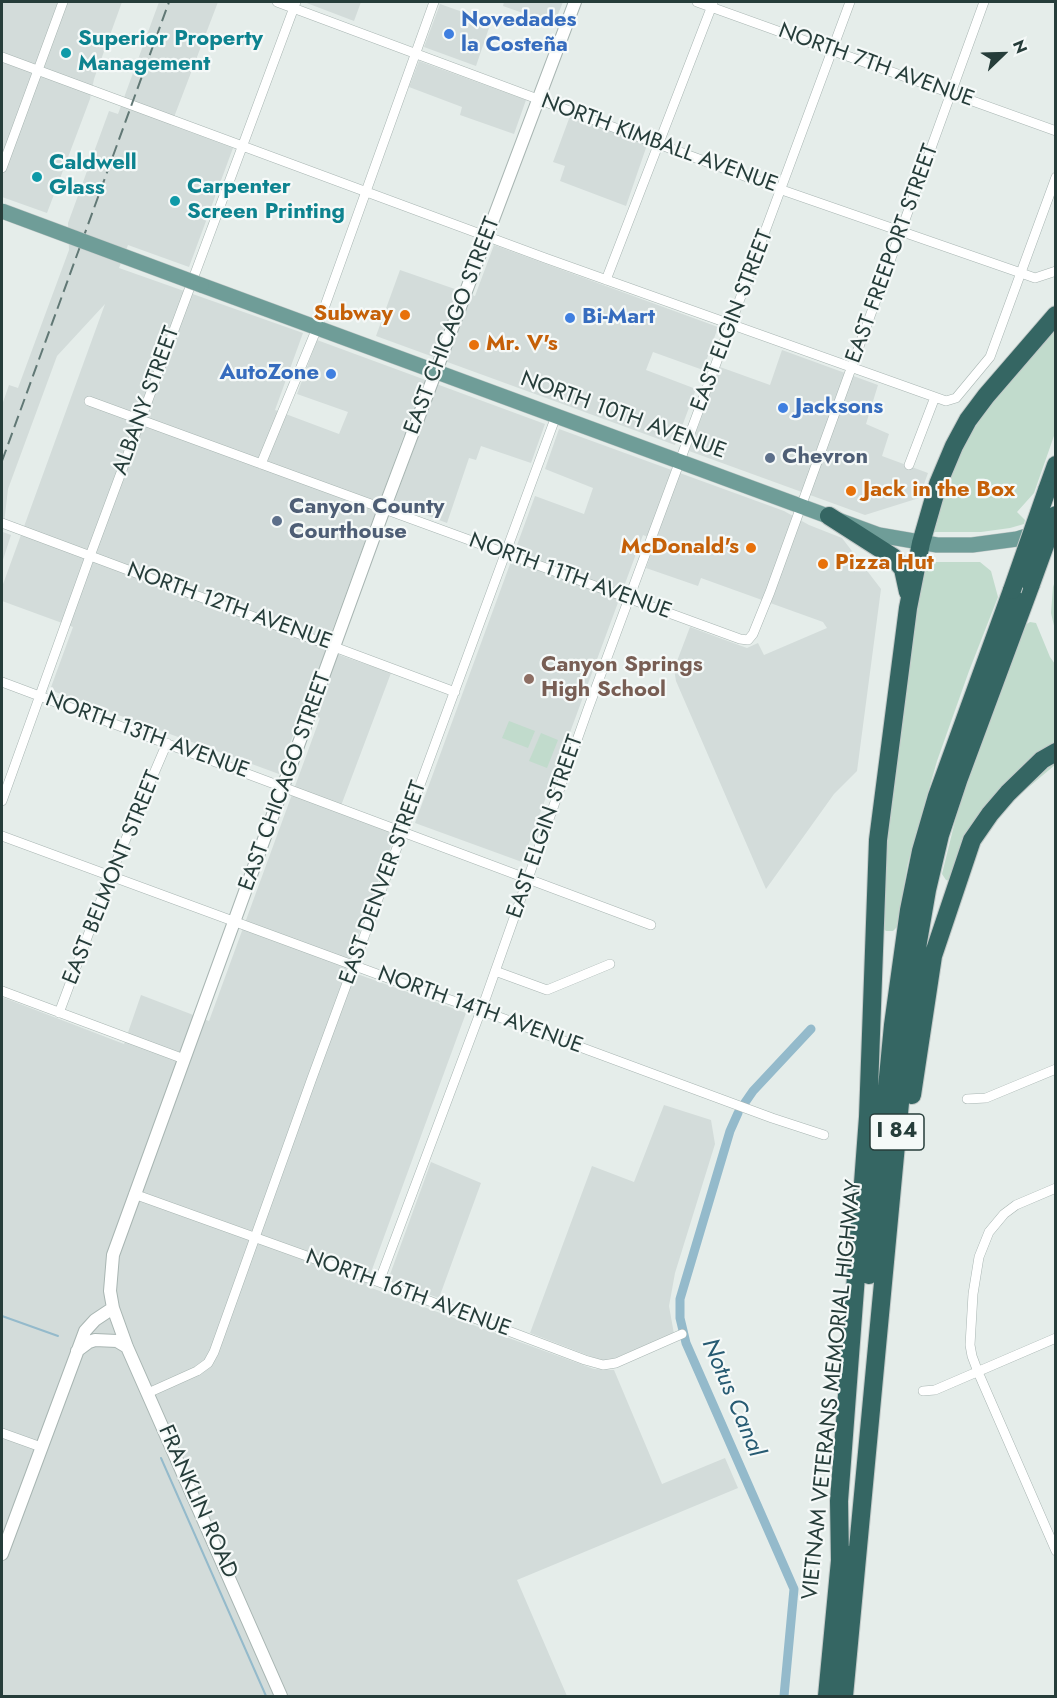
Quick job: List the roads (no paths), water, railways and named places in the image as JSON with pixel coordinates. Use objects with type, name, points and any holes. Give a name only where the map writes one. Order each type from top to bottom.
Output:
[{"type":"highway","points":[[840,1560],[839,1501],[868,1117],[878,840],[908,608],[921,543],[938,484],[954,446],[968,420],[1012,364],[1056,315]]},
{"type":"highway","name":"VIETNAM VETERANS MEMORIAL HIGHWAY","points":[[827,1696],[893,1025],[909,910],[921,851],[938,796],[1056,465]]},
{"type":"highway","name":"VIETNAM VETERANS MEMORIAL HIGHWAY","points":[[844,1696],[908,1018],[927,890],[940,836],[959,778],[1056,515]]},
{"type":"highway","points":[[829,516],[898,562],[906,576],[908,608]]},
{"type":"highway","points":[[893,1188],[905,1137],[933,957],[972,840],[1008,793],[1042,760],[1056,752]]},
{"type":"main road","name":"NORTH 10TH AVENUE","points":[[2,212],[879,534],[921,543],[990,544],[1029,537],[1056,525]]},
{"type":"street","points":[[2,168],[63,2]]},
{"type":"street","name":"NORTH KIMBALL AVENUE","points":[[277,2],[295,5],[538,99],[782,189],[1035,278],[1056,271]]},
{"type":"street","points":[[261,464],[317,328],[434,2]]},
{"type":"street","name":"EAST CHICAGO STREET","points":[[113,1308],[110,1291],[113,1254],[134,1194],[435,371],[575,2]]},
{"type":"street","name":"NORTH 7TH AVENUE","points":[[697,2],[712,4],[1056,131]]},
{"type":"street","name":"EAST ELGIN STREET","points":[[379,1281],[850,2]]},
{"type":"street","name":"EAST FREEPORT STREET","points":[[748,640],[758,624],[984,2]]},
{"type":"street","points":[[606,280],[712,4]]},
{"type":"street","name":"ALBANY STREET","points":[[2,801],[140,420],[295,5]]},
{"type":"street","points":[[2,57],[606,280],[946,401],[956,398],[986,363],[995,345],[1056,177]]},
{"type":"street","points":[[909,465],[935,398]]},
{"type":"street","name":"NORTH 11TH AVENUE","points":[[89,401],[629,599],[748,640]]},
{"type":"street","name":"EAST DENVER STREET","points":[[148,1393],[198,1371],[208,1363],[214,1352],[253,1238],[556,416]]},
{"type":"street","name":"NORTH 12TH AVENUE","points":[[2,523],[455,692]]},
{"type":"street","name":"NORTH 13TH AVENUE","points":[[2,682],[651,924]]},
{"type":"street","name":"EAST BELMONT STREET","points":[[59,1013],[110,876],[167,743]]},
{"type":"street","name":"NORTH 14TH AVENUE","points":[[2,836],[824,1136]]},
{"type":"street","points":[[495,971],[547,990],[610,964]]},
{"type":"street","points":[[2,991],[184,1059]]},
{"type":"street","points":[[967,1099],[986,1098],[1056,1069]]},
{"type":"street","points":[[1056,1188],[1016,1205],[1004,1214],[989,1232],[979,1257],[973,1294],[970,1345],[978,1372],[1056,1551]]},
{"type":"street","name":"NORTH 16TH AVENUE","points":[[134,1194],[379,1281],[603,1365],[616,1363],[682,1334]]},
{"type":"street","points":[[2,1554],[85,1331],[95,1320],[113,1308]]},
{"type":"street","name":"FRANKLIN ROAD","points":[[113,1308],[127,1347],[281,1696]]},
{"type":"street","points":[[923,1391],[935,1390],[1056,1338]]},
{"type":"street","points":[[76,1351],[95,1340],[117,1341],[127,1347]]},
{"type":"street","points":[[2,1433],[41,1447]]},
{"type":"waterway","name":"Notus Canal","points":[[744,1104],[753,1091],[811,1029]]},
{"type":"waterway","name":"Notus Canal","points":[[738,1113],[730,1131],[680,1299],[680,1318],[686,1343],[794,1589],[784,1696]]},
{"type":"waterway","points":[[2,1316],[58,1336]]},
{"type":"waterway","points":[[161,1458],[266,1696]]},
{"type":"railway","points":[[2,461],[169,2]]},
{"type":"place","name":"Novedades la Costeña","points":[[449,34]]},
{"type":"place","name":"Superior Property Management","points":[[66,53]]},
{"type":"place","name":"Caldwell Glass","points":[[37,177]]},
{"type":"place","name":"Carpenter Screen Printing","points":[[175,201]]},
{"type":"place","name":"Subway","points":[[405,315]]},
{"type":"place","name":"Bi-Mart","points":[[570,318]]},
{"type":"place","name":"Mr. V's","points":[[474,345]]},
{"type":"place","name":"AutoZone","points":[[331,374]]},
{"type":"place","name":"Jacksons","points":[[783,408]]},
{"type":"place","name":"Chevron","points":[[770,458]]},
{"type":"place","name":"Jack in the Box","points":[[851,491]]},
{"type":"place","name":"Canyon County Courthouse","points":[[277,521]]},
{"type":"place","name":"McDonald's","points":[[751,548]]},
{"type":"place","name":"Pizza Hut","points":[[823,564]]},
{"type":"place","name":"Canyon Springs High School","points":[[529,679]]}]
